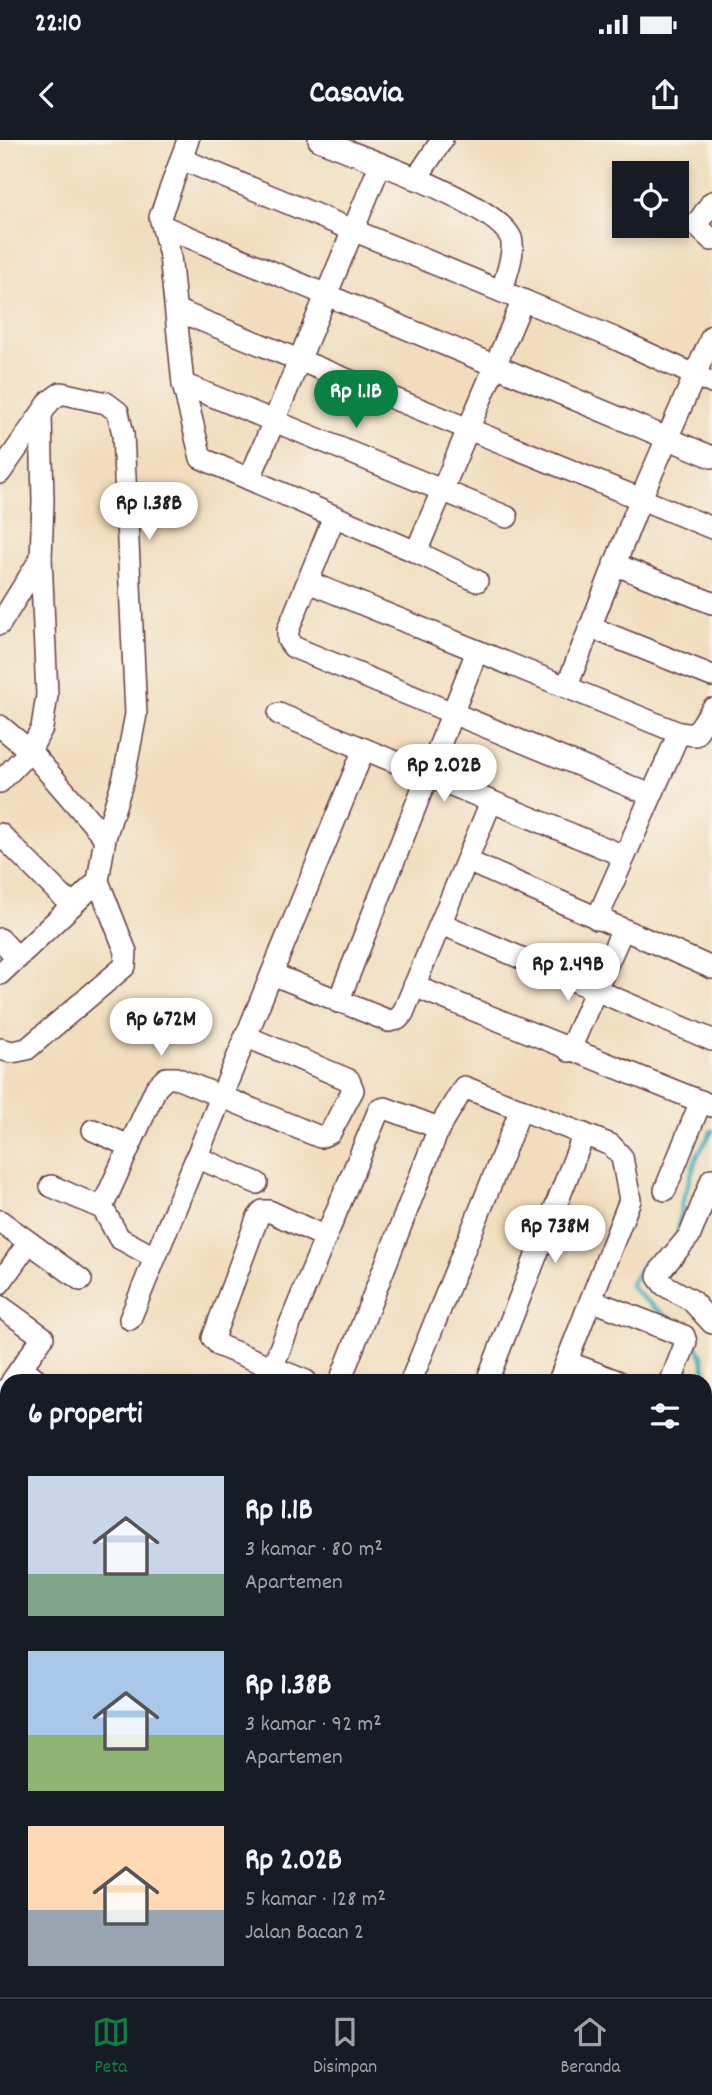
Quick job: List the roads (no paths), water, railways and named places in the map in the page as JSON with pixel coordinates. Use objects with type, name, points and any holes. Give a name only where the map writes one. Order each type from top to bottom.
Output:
[{"type":"street","points":[[319,140],[470,203],[503,227],[511,239],[512,248],[502,291]]},
{"type":"street","points":[[416,179],[442,140]]},
{"type":"street","points":[[477,580],[201,458],[183,384],[176,310],[164,227],[160,217],[184,150],[352,230],[502,291],[703,379]]},
{"type":"street","points":[[250,478],[380,165]]},
{"type":"street","points":[[712,202],[696,225],[712,240]]},
{"type":"street","points":[[164,227],[712,457]]},
{"type":"street","points":[[416,552],[523,300]]},
{"type":"street","points":[[176,310],[300,358],[712,528]]},
{"type":"street","points":[[567,686],[614,564],[667,439],[703,379],[712,336]]},
{"type":"street","points":[[183,384],[507,517]]},
{"type":"street","points":[[0,473],[50,401],[61,393],[106,403],[118,412],[122,425],[136,714],[124,777],[105,838],[98,881],[126,952],[125,966],[27,1049],[12,1052],[0,1049]]},
{"type":"street","points":[[0,782],[30,751],[42,728],[47,695],[41,558],[44,501],[41,416]]},
{"type":"street","points":[[334,517],[288,630],[288,640],[293,648],[651,795]]},
{"type":"street","points":[[0,624],[8,590],[41,558]]},
{"type":"street","points":[[614,564],[712,603]]},
{"type":"street","points":[[308,582],[679,733],[695,735],[712,709]]},
{"type":"street","points":[[590,627],[712,676]]},
{"type":"street","points":[[338,1002],[430,776],[477,651]]},
{"type":"street","points":[[279,714],[624,856]]},
{"type":"street","points":[[0,726],[30,751],[105,838]]},
{"type":"street","points":[[597,919],[679,733]]},
{"type":"street","points":[[130,1319],[364,748]]},
{"type":"street","points":[[272,974],[389,1021],[398,1019],[442,924],[491,802]]},
{"type":"street","points":[[0,834],[71,905]]},
{"type":"street","points":[[467,861],[622,931],[712,968]]},
{"type":"street","points":[[0,974],[98,881]]},
{"type":"street","points":[[442,924],[712,1041]]},
{"type":"street","points":[[569,1051],[622,931]]},
{"type":"street","points":[[0,939],[18,958]]},
{"type":"street","points":[[414,986],[569,1051],[707,1104],[665,1190]]},
{"type":"street","points":[[245,1036],[349,1080],[360,1098],[379,1110]]},
{"type":"street","points":[[51,1186],[97,1206],[101,1205],[106,1200],[156,1088],[166,1078],[176,1078],[320,1137],[330,1133],[353,1090]]},
{"type":"street","points":[[343,1374],[439,1128],[464,1087],[618,1149],[630,1192],[563,1371]]},
{"type":"street","points":[[272,1368],[379,1110],[385,1108],[439,1128]]},
{"type":"street","points":[[414,1374],[521,1109]]},
{"type":"street","points":[[93,1130],[130,1146]]},
{"type":"street","points":[[490,1374],[584,1134]]},
{"type":"street","points":[[196,1157],[257,1183]]},
{"type":"street","points":[[712,1179],[691,1235],[665,1264],[658,1277],[664,1285],[691,1300],[712,1323]]},
{"type":"street","points":[[101,1205],[118,1238],[154,1257]]},
{"type":"street","points":[[288,1374],[220,1346],[213,1338],[257,1219],[263,1211],[327,1234]]},
{"type":"street","points":[[0,1221],[81,1280]]},
{"type":"street","points":[[0,1283],[29,1242]]},
{"type":"street","points":[[591,1300],[684,1336],[686,1342],[674,1374]]},
{"type":"street","points":[[0,1306],[43,1337],[17,1374]]},
{"type":"waterway","points":[[677,1237],[682,1203],[697,1156],[712,1131]]},
{"type":"waterway","points":[[663,1255],[644,1263],[630,1285],[693,1339],[701,1353],[705,1374]]}]
